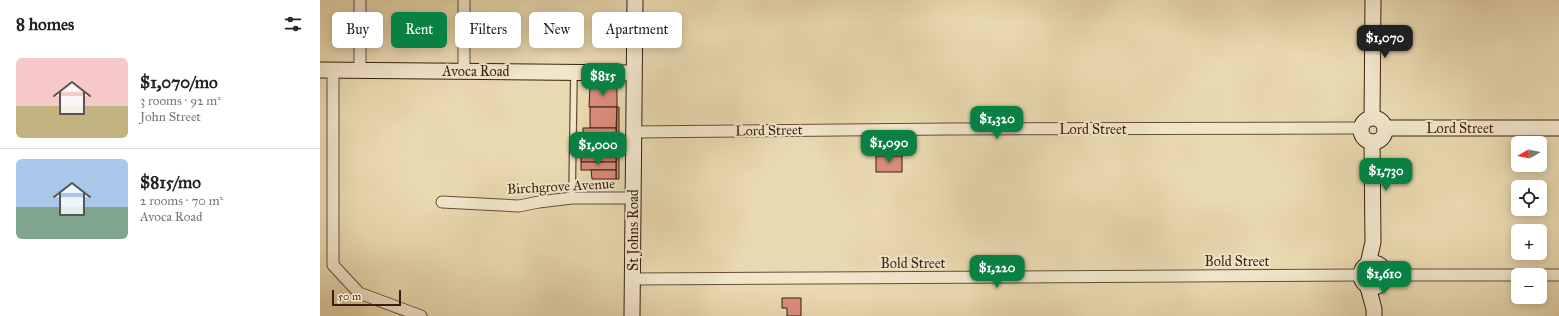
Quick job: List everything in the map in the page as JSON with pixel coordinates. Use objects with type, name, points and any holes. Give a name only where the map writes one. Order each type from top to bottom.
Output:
[{"type":"main road","name":"St Johns Road","points":[[632,316],[634,0]]},
{"type":"main road","points":[[1366,123],[1379,119],[1385,128],[1383,137],[1380,140],[1372,142],[1364,139],[1362,135],[1366,123],[1373,0]]},
{"type":"main road","name":"Avoca Road","points":[[326,70],[633,73]]},
{"type":"main road","name":"Lord Street","points":[[1385,128],[1559,128]]},
{"type":"main road","points":[[1372,142],[1374,313]]},
{"type":"street","points":[[360,0],[360,71]]},
{"type":"street","points":[[464,0],[464,72]]},
{"type":"street","points":[[326,70],[334,265],[359,293],[421,316]]},
{"type":"street","name":"Lord Street","points":[[633,132],[1366,123]]},
{"type":"street","name":"Birchgrove Avenue","points":[[442,202],[519,206],[572,198],[633,198]]},
{"type":"street","name":"Bold Street","points":[[632,279],[1511,275]]},
{"type":"street","points":[[1547,276],[1559,276]]},
{"type":"lane","points":[[572,198],[574,72]]},
{"type":"building","points":[[590,86],[613,86],[617,90],[617,107],[589,107]]},
{"type":"building","points":[[590,107],[617,107],[616,128],[590,128]]},
{"type":"building","points":[[617,107],[619,107],[619,179],[616,179]]},
{"type":"building","points":[[583,128],[616,128],[616,137],[583,137]]},
{"type":"building","points":[[616,137],[616,146],[577,145],[577,138]]},
{"type":"building","points":[[583,145],[616,146],[616,154],[577,153],[577,151],[583,150]]},
{"type":"building","points":[[581,153],[616,154],[616,162],[581,162]]},
{"type":"building","points":[[876,156],[902,156],[902,172],[876,172]]},
{"type":"building","points":[[581,162],[616,162],[616,170],[581,170]]},
{"type":"building","points":[[591,170],[616,170],[616,179],[592,179]]},
{"type":"building","points":[[782,298],[801,298],[801,316],[787,316],[787,308],[782,308]]}]
